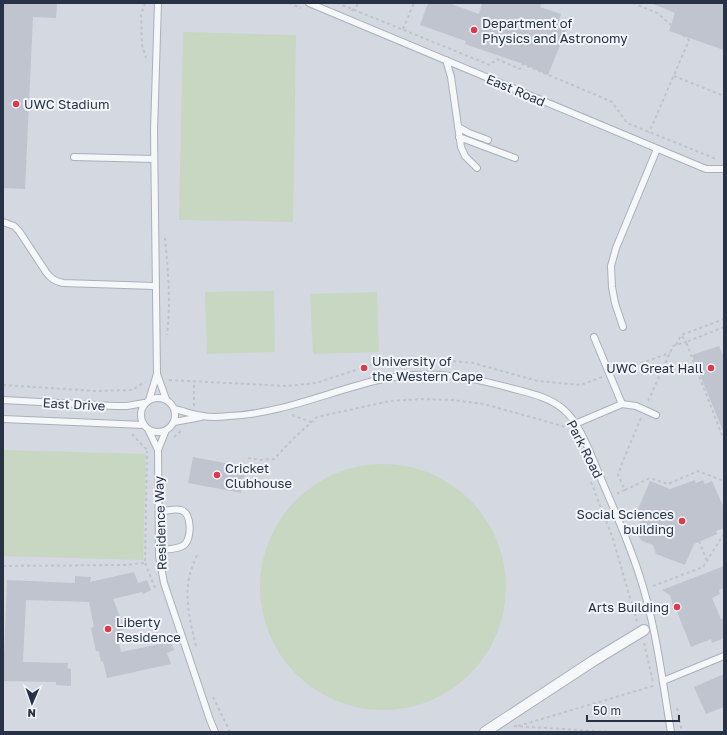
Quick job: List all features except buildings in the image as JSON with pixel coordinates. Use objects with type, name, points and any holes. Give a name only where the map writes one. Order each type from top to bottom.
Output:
[{"type":"street","points":[[485,732],[593,661],[642,632]]},
{"type":"lane","points":[[157,378],[147,402],[140,414],[146,427],[158,432],[166,430],[174,422],[175,413],[174,408],[166,399],[157,378],[154,159],[158,3]]},
{"type":"lane","name":"East Road","points":[[309,3],[706,169],[724,169]]},
{"type":"lane","points":[[446,60],[451,77],[458,137],[462,152],[477,168]]},
{"type":"lane","points":[[458,127],[488,140]]},
{"type":"lane","points":[[458,137],[515,158]]},
{"type":"lane","points":[[623,327],[615,303],[612,287],[611,266],[616,248],[657,149]]},
{"type":"lane","points":[[74,157],[154,159]]},
{"type":"lane","points":[[3,222],[14,226],[50,278],[56,281],[63,283],[156,286]]},
{"type":"lane","points":[[594,337],[622,404]]},
{"type":"lane","name":"Park Road","points":[[174,422],[203,416],[247,416],[283,408],[375,380],[416,374],[438,374],[464,377],[534,395],[550,401],[563,409],[575,424],[585,442],[618,518],[639,575],[653,627],[671,732]]},
{"type":"lane","points":[[147,402],[154,398],[166,399]]},
{"type":"lane","name":"East Drive","points":[[3,400],[115,406],[127,406],[147,402]]},
{"type":"lane","points":[[575,424],[622,404],[636,406],[656,415]]},
{"type":"lane","name":"Park Road","points":[[174,408],[203,416]]},
{"type":"lane","name":"East Drive","points":[[3,419],[146,427]]},
{"type":"lane","name":"Residence Way","points":[[146,427],[158,450]]},
{"type":"lane","name":"Residence Way","points":[[166,430],[158,450],[160,564],[164,583],[215,732]]},
{"type":"lane","points":[[159,512],[174,509],[181,510],[185,512],[190,522],[188,537],[185,544],[179,548],[159,550]]},
{"type":"lane","points":[[663,681],[724,656]]},
{"type":"path","points":[[141,15],[145,3]]},
{"type":"path","points":[[289,3],[304,9]]},
{"type":"path","points":[[337,3],[352,10],[370,15],[490,65],[497,59],[520,69],[522,64],[612,102],[627,123],[716,160]]},
{"type":"path","points":[[352,10],[359,3]]},
{"type":"path","points":[[403,29],[414,3]]},
{"type":"path","points":[[633,3],[657,13],[689,40],[649,133]]},
{"type":"path","points":[[674,76],[724,96]]},
{"type":"path","points":[[676,346],[681,334],[724,319]]},
{"type":"path","points":[[624,490],[618,475],[622,463],[673,346],[724,327]]},
{"type":"path","points":[[681,334],[686,342],[724,440]]},
{"type":"path","points":[[3,385],[96,391],[132,390],[146,380],[157,378],[194,382],[287,386],[316,383],[380,362],[431,359],[473,363],[538,380],[581,385],[670,353]]},
{"type":"path","points":[[194,382],[194,414]]},
{"type":"path","points":[[248,458],[260,460],[274,459],[317,417],[390,401],[438,399],[484,404],[566,426],[570,433]]},
{"type":"path","points":[[3,566],[122,565],[145,563],[147,450]]},
{"type":"path","points":[[621,500],[618,492],[650,478],[668,484],[698,470],[724,481]]},
{"type":"path","points":[[518,726],[653,686],[642,632],[613,538],[589,476]]},
{"type":"path","points":[[650,580],[653,587],[703,568],[724,534]]},
{"type":"path","points":[[699,541],[707,561]]},
{"type":"path","points":[[197,555],[189,575],[187,600],[197,652]]},
{"type":"path","points":[[211,693],[230,732]]},
{"type":"path","points":[[512,726],[612,732]]},
{"type":"shaded area","name":"University of the Western Cape","points":[[3,3],[724,3],[724,732],[3,732]]},
{"type":"green space","points":[[183,32],[296,35],[293,222],[179,220]]},
{"type":"green space","points":[[274,291],[275,352],[207,354],[205,292]]},
{"type":"green space","points":[[377,292],[379,352],[313,354],[310,294]]},
{"type":"green space","points":[[3,450],[146,454],[143,560],[3,556]]},
{"type":"green space","points":[[383,464],[419,469],[451,485],[470,500],[485,519],[501,551],[506,587],[501,623],[485,655],[470,674],[451,689],[419,705],[383,710],[347,705],[315,689],[296,674],[281,655],[265,623],[260,587],[265,551],[281,519],[296,500],[315,485],[347,469]]},
{"type":"place","name":"Department of Physics and Astronomy","points":[[474,30]]},
{"type":"place","name":"UWC Stadium","points":[[16,104]]},
{"type":"place","name":"University of the Western Cape","points":[[364,368]]},
{"type":"place","name":"UWC Great Hall","points":[[711,368]]},
{"type":"place","name":"Cricket Clubhouse","points":[[217,475]]},
{"type":"place","name":"Social Sciences building","points":[[682,521]]},
{"type":"place","name":"Arts Building","points":[[677,607]]},
{"type":"place","name":"Liberty Residence","points":[[108,629]]}]
